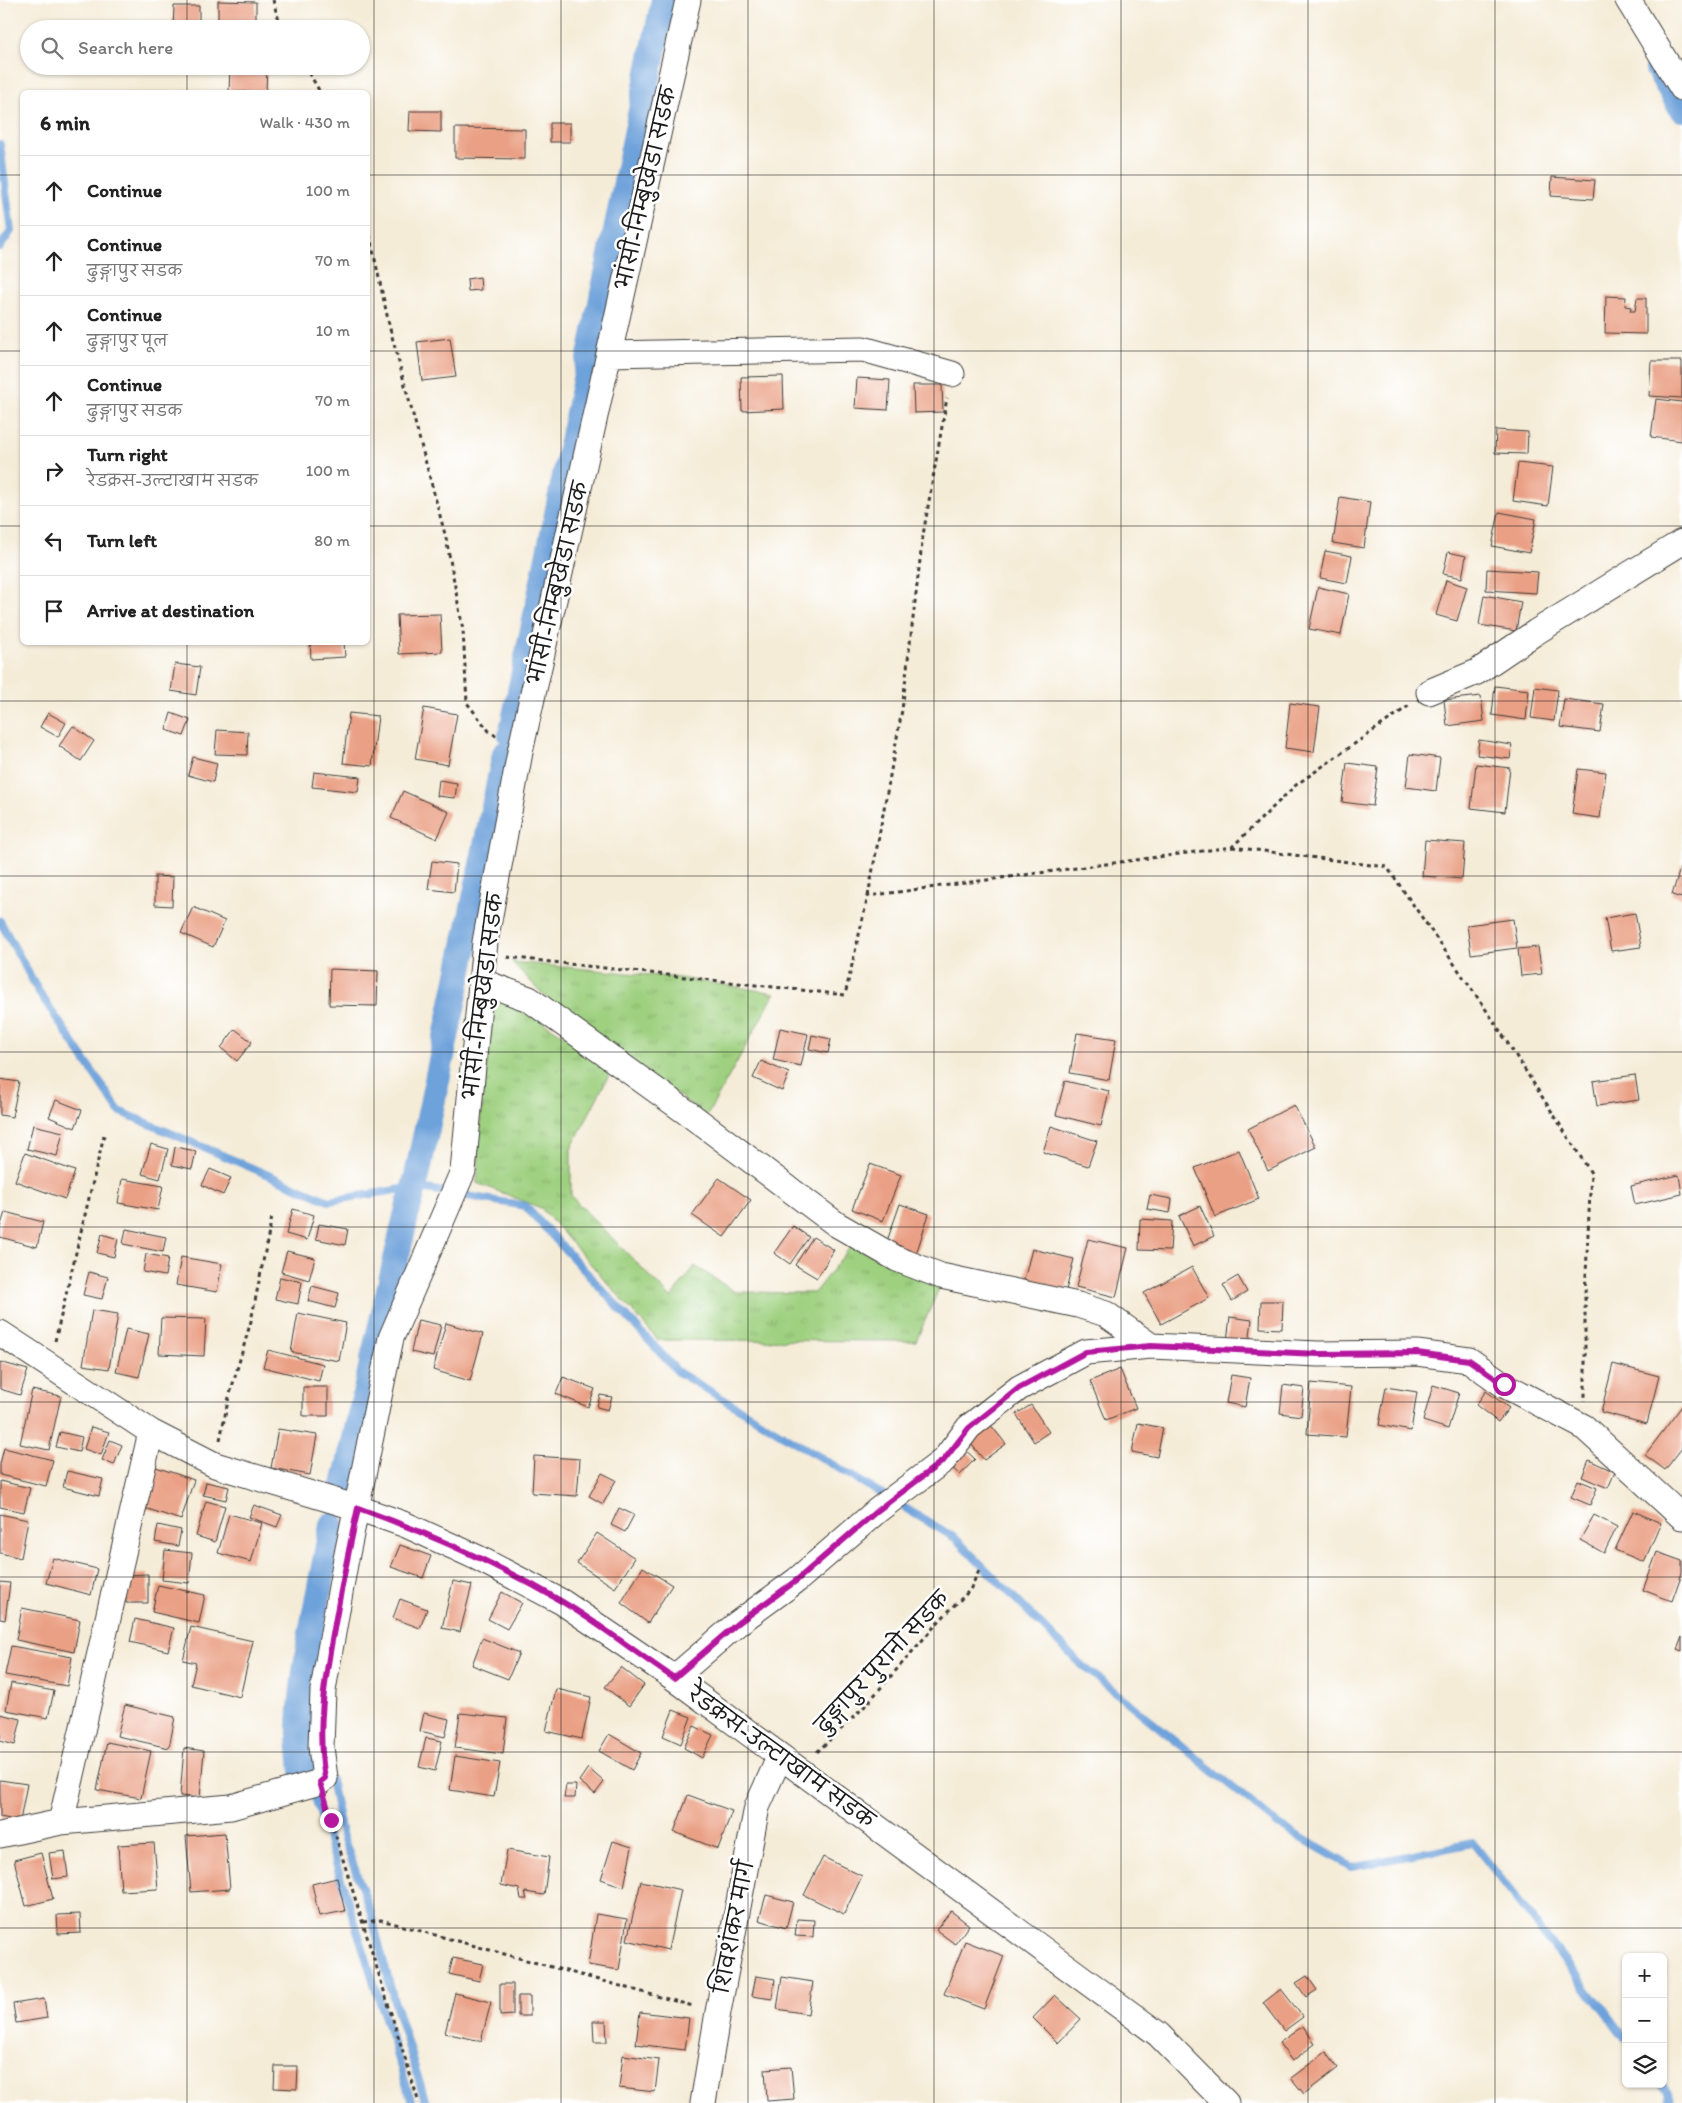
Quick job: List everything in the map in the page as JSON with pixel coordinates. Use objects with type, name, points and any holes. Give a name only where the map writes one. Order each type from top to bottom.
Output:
[{"type":"street","name":"भांसी-निम्बुखेडा सडक","points":[[358,1508],[391,1338],[463,1172],[485,942],[520,752],[688,0]]},
{"type":"street","points":[[1628,0],[1682,88]]},
{"type":"street","points":[[609,354],[863,349],[952,374]]},
{"type":"street","points":[[1429,692],[1477,672],[1536,632],[1682,542]]},
{"type":"street","points":[[480,980],[529,999],[681,1108],[836,1224],[897,1260],[941,1276],[1078,1305],[1106,1314],[1151,1346]]},
{"type":"street","name":"रेडक्रस-उल्टाखाम सडक","points":[[0,1333],[150,1432],[215,1465],[358,1508],[406,1525],[478,1558],[562,1602],[674,1678],[1158,2034],[1226,2103]]},
{"type":"street","points":[[674,1678],[738,1623],[797,1580],[878,1510],[944,1460],[969,1428],[1019,1388],[1086,1352],[1151,1346],[1318,1354],[1417,1353],[1469,1360],[1504,1384],[1584,1428],[1682,1517]]},
{"type":"street","points":[[62,1822],[150,1432]]},
{"type":"street","points":[[0,1834],[62,1822],[231,1807],[320,1782],[325,1778],[321,1747],[323,1690],[345,1564],[358,1508]]},
{"type":"street","name":"शिवशंकर मार्ग","points":[[703,2103],[718,2012],[757,1807],[790,1763]]},
{"type":"path","points":[[273,0],[280,20]]},
{"type":"path","points":[[310,75],[319,90]]},
{"type":"path","points":[[370,237],[390,329],[446,538],[463,630],[467,703],[489,731],[520,752]]},
{"type":"path","points":[[485,942],[506,957],[845,995],[868,896],[902,710],[923,534],[952,374]]},
{"type":"path","points":[[1232,847],[1296,786],[1429,692]]},
{"type":"path","points":[[868,896],[1232,847],[1386,867],[1491,1017],[1591,1173],[1585,1294],[1584,1428]]},
{"type":"path","points":[[49,1366],[104,1135]]},
{"type":"path","points":[[215,1465],[228,1401],[251,1321],[272,1216]]},
{"type":"path","name":"ढुङ्गापुर पुरानो सडक","points":[[790,1763],[863,1708],[940,1620],[970,1590],[980,1568]]},
{"type":"path","points":[[320,1782],[365,1921],[419,2103]]},
{"type":"path","points":[[365,1921],[381,1920],[718,2012]]},
{"type":"green space","points":[[512,962],[680,978],[775,993],[707,1116],[559,1011]]},
{"type":"green space","points":[[496,992],[613,1067],[571,1149],[571,1196],[671,1298],[695,1266],[735,1292],[814,1293],[851,1246],[941,1284],[916,1341],[658,1340],[541,1208],[477,1183],[480,1121]]},
{"type":"building","points":[[218,1],[256,2],[256,20],[218,20]]},
{"type":"building","points":[[174,6],[199,6],[199,20],[173,20]]},
{"type":"building","points":[[230,75],[267,75],[266,90],[229,90]]},
{"type":"building","points":[[410,111],[441,111],[441,132],[409,131]]},
{"type":"building","points":[[550,123],[570,123],[570,142],[550,142]]},
{"type":"building","points":[[455,128],[525,129],[525,159],[455,158]]},
{"type":"building","points":[[1552,177],[1595,180],[1593,199],[1551,196]]},
{"type":"building","points":[[480,277],[481,290],[468,291],[467,279]]},
{"type":"building","points":[[1606,296],[1626,297],[1625,306],[1631,307],[1630,311],[1635,311],[1637,298],[1646,298],[1646,334],[1605,333]]},
{"type":"building","points":[[450,338],[456,377],[422,381],[417,342]]},
{"type":"building","points":[[1651,361],[1682,361],[1682,398],[1649,396]]},
{"type":"building","points":[[783,376],[784,409],[742,411],[741,377]]},
{"type":"building","points":[[857,378],[890,380],[888,410],[855,408]]},
{"type":"building","points":[[913,385],[942,385],[943,412],[914,413]]},
{"type":"building","points":[[1656,399],[1682,402],[1682,441],[1651,437]]},
{"type":"building","points":[[1496,430],[1528,432],[1527,454],[1495,453]]},
{"type":"building","points":[[1518,463],[1553,467],[1548,506],[1513,501]]},
{"type":"building","points":[[1340,497],[1370,502],[1364,548],[1333,543]]},
{"type":"building","points":[[1499,512],[1536,519],[1529,553],[1492,546]]},
{"type":"building","points":[[1325,551],[1352,556],[1347,583],[1320,578]]},
{"type":"building","points":[[1448,552],[1466,556],[1462,578],[1443,574]]},
{"type":"building","points":[[1487,569],[1538,572],[1536,593],[1486,590]]},
{"type":"building","points":[[1446,580],[1467,587],[1457,621],[1436,615]]},
{"type":"building","points":[[1318,587],[1349,594],[1341,635],[1309,629]]},
{"type":"building","points":[[1484,595],[1521,602],[1516,631],[1479,625]]},
{"type":"building","points":[[440,614],[442,652],[399,654],[397,615]]},
{"type":"building","points":[[310,645],[344,645],[345,657],[311,659]]},
{"type":"building","points":[[175,664],[200,667],[196,695],[171,691]]},
{"type":"building","points":[[1495,686],[1529,690],[1526,720],[1492,715]]},
{"type":"building","points":[[1535,687],[1558,690],[1554,721],[1531,718]]},
{"type":"building","points":[[1481,696],[1484,721],[1447,726],[1444,700]]},
{"type":"building","points":[[1564,699],[1604,704],[1600,732],[1560,727]]},
{"type":"building","points":[[1290,703],[1320,707],[1314,752],[1285,748]]},
{"type":"building","points":[[424,708],[457,714],[448,765],[415,759]]},
{"type":"building","points":[[48,713],[66,723],[58,737],[40,727]]},
{"type":"building","points":[[171,713],[190,720],[184,736],[166,730]]},
{"type":"building","points":[[349,713],[378,716],[372,766],[343,763]]},
{"type":"building","points":[[73,726],[94,741],[81,761],[59,746]]},
{"type":"building","points":[[217,730],[248,732],[247,755],[215,754]]},
{"type":"building","points":[[1479,740],[1512,745],[1510,759],[1477,755]]},
{"type":"building","points":[[1410,754],[1440,758],[1436,791],[1406,787]]},
{"type":"building","points":[[193,757],[217,763],[213,782],[188,775]]},
{"type":"building","points":[[1347,763],[1378,767],[1373,806],[1342,802]]},
{"type":"building","points":[[1476,764],[1510,768],[1505,812],[1471,808]]},
{"type":"building","points":[[1578,769],[1606,772],[1600,818],[1572,814]]},
{"type":"building","points":[[314,772],[360,777],[358,792],[312,787]]},
{"type":"building","points":[[439,780],[457,783],[455,798],[437,796]]},
{"type":"building","points":[[403,791],[449,812],[437,839],[391,818]]},
{"type":"building","points":[[1425,840],[1465,843],[1462,879],[1422,876]]},
{"type":"building","points":[[432,861],[457,864],[454,892],[428,889]]},
{"type":"building","points":[[1682,862],[1682,898],[1672,895]]},
{"type":"building","points":[[155,876],[173,877],[172,906],[155,905]]},
{"type":"building","points":[[193,907],[225,921],[213,947],[181,933]]},
{"type":"building","points":[[1635,913],[1641,947],[1611,951],[1605,918]]},
{"type":"building","points":[[1513,919],[1517,948],[1471,954],[1467,925]]},
{"type":"building","points":[[1538,947],[1542,974],[1521,976],[1518,949]]},
{"type":"building","points":[[330,969],[378,971],[377,1006],[329,1005]]},
{"type":"building","points":[[780,1028],[808,1034],[801,1066],[773,1060]]},
{"type":"building","points":[[235,1029],[252,1042],[237,1061],[221,1048]]},
{"type":"building","points":[[1077,1033],[1116,1039],[1109,1080],[1070,1073]]},
{"type":"building","points":[[812,1035],[831,1039],[828,1053],[809,1049]]},
{"type":"building","points":[[761,1061],[789,1073],[782,1091],[753,1078]]},
{"type":"building","points":[[1635,1075],[1639,1100],[1597,1106],[1593,1081]]},
{"type":"building","points":[[0,1079],[19,1082],[12,1117],[0,1115]]},
{"type":"building","points":[[1065,1081],[1109,1091],[1101,1126],[1056,1115]]},
{"type":"building","points":[[56,1100],[82,1110],[75,1128],[49,1117]]},
{"type":"building","points":[[1294,1105],[1316,1147],[1268,1171],[1248,1129]]},
{"type":"building","points":[[33,1125],[63,1132],[57,1156],[27,1149]]},
{"type":"building","points":[[1051,1126],[1097,1141],[1088,1166],[1043,1152]]},
{"type":"building","points":[[151,1144],[168,1149],[160,1179],[142,1174]]},
{"type":"building","points":[[175,1147],[196,1151],[192,1169],[172,1165]]},
{"type":"building","points":[[1239,1150],[1259,1199],[1215,1217],[1195,1168]]},
{"type":"building","points":[[25,1153],[75,1171],[65,1199],[15,1181]]},
{"type":"building","points":[[870,1164],[901,1175],[883,1221],[852,1209]]},
{"type":"building","points":[[210,1169],[231,1178],[223,1195],[202,1185]]},
{"type":"building","points":[[1679,1175],[1682,1194],[1635,1205],[1631,1186]]},
{"type":"building","points":[[719,1178],[751,1200],[724,1237],[692,1215]]},
{"type":"building","points":[[122,1179],[163,1186],[158,1210],[118,1203]]},
{"type":"building","points":[[1150,1195],[1172,1199],[1170,1213],[1147,1209]]},
{"type":"building","points":[[900,1204],[929,1214],[916,1254],[886,1244]]},
{"type":"building","points":[[1200,1206],[1214,1236],[1193,1246],[1179,1216]]},
{"type":"building","points":[[293,1209],[314,1215],[307,1240],[286,1234]]},
{"type":"building","points":[[5,1212],[43,1222],[37,1247],[0,1237],[0,1228]]},
{"type":"building","points":[[1140,1219],[1172,1221],[1170,1251],[1139,1250]]},
{"type":"building","points":[[319,1224],[348,1229],[345,1245],[316,1239]]},
{"type":"building","points":[[793,1226],[809,1237],[790,1264],[774,1253]]},
{"type":"building","points":[[126,1229],[166,1237],[163,1252],[123,1244]]},
{"type":"building","points":[[102,1234],[118,1239],[114,1257],[97,1253]]},
{"type":"building","points":[[813,1237],[834,1250],[817,1278],[795,1265]]},
{"type":"building","points":[[1088,1239],[1128,1248],[1116,1297],[1076,1287]]},
{"type":"building","points":[[1032,1249],[1074,1259],[1064,1298],[1022,1288]]},
{"type":"building","points":[[287,1251],[315,1258],[309,1280],[281,1272]]},
{"type":"building","points":[[146,1254],[168,1258],[165,1276],[143,1272]]},
{"type":"building","points":[[181,1257],[222,1264],[217,1292],[176,1285]]},
{"type":"building","points":[[1192,1267],[1209,1298],[1161,1324],[1144,1293]]},
{"type":"building","points":[[89,1272],[108,1277],[102,1299],[83,1295]]},
{"type":"building","points":[[1238,1276],[1247,1292],[1232,1301],[1223,1285]]},
{"type":"building","points":[[280,1277],[302,1282],[298,1304],[275,1299]]},
{"type":"building","points":[[312,1286],[339,1293],[335,1308],[308,1301]]},
{"type":"building","points":[[1261,1301],[1283,1301],[1282,1329],[1260,1328]]},
{"type":"building","points":[[92,1310],[118,1314],[109,1369],[83,1365]]},
{"type":"building","points":[[298,1313],[346,1323],[339,1361],[291,1352]]},
{"type":"building","points":[[1230,1317],[1252,1320],[1249,1344],[1227,1341]]},
{"type":"building","points":[[161,1318],[206,1319],[204,1356],[159,1354]]},
{"type":"building","points":[[418,1320],[441,1325],[433,1357],[411,1352]]},
{"type":"building","points":[[446,1323],[483,1334],[470,1381],[433,1370]]},
{"type":"building","points":[[126,1329],[149,1334],[139,1377],[116,1372]]},
{"type":"building","points":[[268,1350],[323,1364],[319,1381],[263,1367]]},
{"type":"building","points":[[0,1362],[28,1370],[20,1395],[0,1389]]},
{"type":"building","points":[[1613,1364],[1659,1376],[1647,1424],[1601,1412]]},
{"type":"building","points":[[1120,1369],[1136,1408],[1106,1420],[1090,1381]]},
{"type":"building","points":[[1231,1375],[1250,1378],[1245,1407],[1226,1403]]},
{"type":"building","points":[[563,1377],[595,1389],[588,1407],[556,1394]]},
{"type":"building","points":[[1311,1383],[1351,1387],[1346,1437],[1307,1434]]},
{"type":"building","points":[[1283,1385],[1304,1388],[1301,1416],[1280,1413]]},
{"type":"building","points":[[1433,1385],[1459,1393],[1448,1429],[1423,1421]]},
{"type":"building","points":[[303,1387],[328,1387],[328,1416],[303,1416]]},
{"type":"building","points":[[1386,1387],[1417,1392],[1411,1431],[1379,1425]]},
{"type":"building","points":[[32,1390],[61,1396],[49,1450],[20,1444]]},
{"type":"building","points":[[1486,1391],[1509,1408],[1498,1422],[1476,1405]]},
{"type":"building","points":[[600,1395],[612,1397],[608,1410],[597,1407]]},
{"type":"building","points":[[1031,1405],[1049,1432],[1034,1442],[1016,1414]]},
{"type":"building","points":[[1682,1406],[1682,1448],[1665,1470],[1645,1455]]},
{"type":"building","points":[[989,1423],[1006,1444],[984,1460],[968,1440]]},
{"type":"building","points":[[1138,1423],[1163,1428],[1157,1457],[1132,1452]]},
{"type":"building","points":[[91,1427],[109,1432],[101,1455],[84,1449]]},
{"type":"building","points":[[278,1429],[317,1435],[310,1475],[271,1468]]},
{"type":"building","points":[[60,1432],[82,1437],[79,1452],[56,1447]]},
{"type":"building","points":[[110,1440],[122,1445],[114,1465],[102,1460]]},
{"type":"building","points":[[962,1447],[975,1459],[960,1475],[947,1463]]},
{"type":"building","points":[[4,1448],[53,1460],[46,1486],[0,1475],[0,1464]]},
{"type":"building","points":[[534,1456],[580,1459],[577,1496],[532,1493]]},
{"type":"building","points":[[1589,1460],[1615,1472],[1608,1488],[1582,1477]]},
{"type":"building","points":[[156,1467],[194,1480],[181,1520],[142,1507]]},
{"type":"building","points":[[67,1471],[103,1479],[99,1496],[63,1487]]},
{"type":"building","points":[[602,1473],[616,1480],[603,1504],[589,1496]]},
{"type":"building","points":[[1578,1480],[1597,1488],[1590,1505],[1571,1497]]},
{"type":"building","points":[[0,1481],[30,1488],[24,1512],[0,1507]]},
{"type":"building","points":[[206,1482],[229,1487],[226,1500],[203,1495]]},
{"type":"building","points":[[206,1501],[225,1506],[215,1542],[196,1536]]},
{"type":"building","points":[[254,1505],[282,1515],[277,1527],[249,1517]]},
{"type":"building","points":[[619,1508],[634,1515],[625,1532],[611,1525]]},
{"type":"building","points":[[1633,1511],[1661,1523],[1644,1562],[1615,1550]]},
{"type":"building","points":[[0,1514],[28,1520],[21,1558],[0,1553]]},
{"type":"building","points":[[229,1514],[262,1523],[251,1562],[218,1553]]},
{"type":"building","points":[[1594,1515],[1617,1527],[1604,1553],[1580,1540]]},
{"type":"building","points":[[158,1525],[181,1530],[178,1546],[155,1542]]},
{"type":"building","points":[[597,1533],[635,1558],[615,1588],[577,1563]]},
{"type":"building","points":[[400,1545],[431,1556],[423,1578],[391,1567]]},
{"type":"building","points":[[165,1550],[192,1553],[189,1583],[162,1580]]},
{"type":"building","points":[[1657,1552],[1682,1561],[1682,1573],[1672,1601],[1643,1590]]},
{"type":"building","points":[[53,1558],[97,1569],[91,1595],[46,1583]]},
{"type":"building","points":[[643,1567],[672,1585],[648,1623],[621,1603]]},
{"type":"building","points":[[148,1574],[148,1603],[126,1603],[125,1575]]},
{"type":"building","points":[[453,1581],[472,1585],[460,1632],[442,1628]]},
{"type":"building","points":[[0,1582],[10,1583],[5,1620],[0,1619]]},
{"type":"building","points":[[158,1585],[205,1595],[199,1623],[152,1612]]},
{"type":"building","points":[[502,1592],[522,1603],[507,1629],[488,1619]]},
{"type":"building","points":[[400,1599],[427,1609],[420,1628],[393,1618]]},
{"type":"building","points":[[22,1608],[80,1620],[74,1652],[16,1640]]},
{"type":"building","points":[[135,1619],[174,1628],[168,1651],[130,1642]]},
{"type":"building","points":[[191,1627],[253,1641],[240,1697],[191,1685],[196,1663],[183,1660]]},
{"type":"building","points":[[1682,1637],[1682,1652],[1677,1650]]},
{"type":"building","points":[[482,1638],[519,1653],[508,1679],[472,1665]]},
{"type":"building","points":[[11,1646],[72,1657],[67,1686],[5,1675]]},
{"type":"building","points":[[621,1667],[644,1685],[629,1706],[605,1687]]},
{"type":"building","points":[[11,1683],[54,1691],[48,1718],[6,1710]]},
{"type":"building","points":[[556,1689],[591,1697],[582,1739],[546,1731]]},
{"type":"building","points":[[125,1705],[175,1717],[169,1748],[117,1736]]},
{"type":"building","points":[[673,1710],[691,1717],[681,1744],[663,1736]]},
{"type":"building","points":[[424,1713],[449,1719],[445,1737],[420,1731]]},
{"type":"building","points":[[460,1713],[507,1718],[503,1754],[455,1748]]},
{"type":"building","points":[[0,1714],[21,1719],[15,1745],[0,1741]]},
{"type":"building","points":[[694,1726],[713,1735],[702,1758],[684,1748]]},
{"type":"building","points":[[609,1734],[641,1753],[632,1770],[599,1751]]},
{"type":"building","points":[[426,1738],[442,1741],[435,1771],[419,1767]]},
{"type":"building","points":[[107,1742],[151,1751],[141,1798],[97,1790]]},
{"type":"building","points":[[184,1748],[204,1751],[200,1798],[180,1796]]},
{"type":"building","points":[[455,1756],[500,1763],[494,1797],[450,1790]]},
{"type":"building","points":[[588,1768],[604,1782],[595,1794],[579,1781]]},
{"type":"building","points":[[0,1780],[27,1784],[20,1821],[0,1817]]},
{"type":"building","points":[[566,1785],[576,1785],[575,1798],[564,1798]]},
{"type":"building","points":[[688,1795],[732,1811],[718,1849],[674,1832]]},
{"type":"building","points":[[225,1833],[230,1889],[191,1892],[186,1836]]},
{"type":"building","points":[[613,1841],[632,1847],[624,1887],[601,1879]]},
{"type":"building","points":[[154,1843],[158,1889],[121,1891],[118,1845]]},
{"type":"building","points":[[507,1850],[549,1857],[544,1895],[525,1892],[527,1899],[521,1899],[519,1889],[501,1885]]},
{"type":"building","points":[[65,1851],[68,1877],[53,1879],[49,1853]]},
{"type":"building","points":[[41,1853],[53,1899],[26,1906],[14,1860]]},
{"type":"building","points":[[823,1857],[862,1876],[844,1914],[804,1895]]},
{"type":"building","points":[[337,1878],[345,1911],[319,1916],[312,1884]]},
{"type":"building","points":[[641,1881],[681,1890],[668,1950],[627,1940]]},
{"type":"building","points":[[766,1895],[793,1902],[786,1928],[759,1920]]},
{"type":"building","points":[[951,1911],[969,1925],[955,1944],[936,1930]]},
{"type":"building","points":[[80,1914],[81,1933],[58,1934],[57,1915]]},
{"type":"building","points":[[596,1914],[627,1919],[619,1970],[588,1965]]},
{"type":"building","points":[[797,1919],[814,1920],[813,1937],[795,1936]]},
{"type":"building","points":[[965,1941],[1004,1956],[984,2009],[944,1994]]},
{"type":"building","points":[[453,1958],[483,1964],[479,1981],[449,1974]]},
{"type":"building","points":[[756,1976],[775,1979],[772,1999],[752,1996]]},
{"type":"building","points":[[1307,1976],[1317,1990],[1306,1997],[1296,1983]]},
{"type":"building","points":[[782,1977],[813,1982],[808,2014],[777,2009]]},
{"type":"building","points":[[500,1984],[513,1984],[513,2015],[500,2016]]},
{"type":"building","points":[[1281,1989],[1303,2017],[1284,2031],[1263,2003]]},
{"type":"building","points":[[455,1993],[491,2002],[481,2041],[445,2033]]},
{"type":"building","points":[[1055,1995],[1081,2019],[1058,2043],[1033,2018]]},
{"type":"building","points":[[518,1996],[530,1996],[530,2016],[518,2016]]},
{"type":"building","points":[[44,1999],[47,2018],[16,2023],[13,2004]]},
{"type":"building","points":[[640,2012],[689,2018],[685,2050],[636,2044]]},
{"type":"building","points":[[593,2021],[606,2021],[607,2042],[594,2042]]},
{"type":"building","points":[[1303,2026],[1315,2044],[1292,2061],[1279,2043]]},
{"type":"building","points":[[1326,2052],[1338,2068],[1304,2094],[1291,2078]]},
{"type":"building","points":[[623,2055],[659,2060],[655,2092],[619,2088]]},
{"type":"building","points":[[275,2066],[298,2066],[297,2089],[274,2088]]},
{"type":"building","points":[[791,2067],[794,2099],[767,2101],[765,2069]]},
{"type":"waterway","points":[[511,735],[664,0]]},
{"type":"waterway","points":[[1658,69],[1682,109]]},
{"type":"waterway","points":[[0,144],[11,231],[0,247]]},
{"type":"waterway","points":[[343,1490],[406,1216],[417,1176],[505,754]]},
{"type":"waterway","points":[[0,921],[39,992],[119,1111],[329,1201],[402,1189],[427,1189],[525,1206],[678,1372],[955,1538],[1077,1661],[1279,1825],[1352,1867],[1473,1843],[1622,2034]]},
{"type":"waterway","points":[[303,1771],[300,1742],[302,1700],[313,1625],[332,1525]]},
{"type":"waterway","points":[[331,1780],[342,1834],[370,1910],[393,1997],[426,2103]]},
{"type":"waterway","points":[[314,1794],[412,2103]]},
{"type":"waterway","points":[[1664,2088],[1668,2092],[1669,2103]]},
{"type":"route","points":[[331,1820],[320,1782],[325,1778],[321,1747],[323,1690],[345,1564],[358,1508],[406,1525],[478,1558],[562,1602],[674,1678],[738,1623],[797,1580],[878,1510],[944,1460],[969,1428],[1019,1388],[1086,1352],[1151,1346],[1318,1354],[1417,1353],[1469,1360],[1504,1384]]}]
